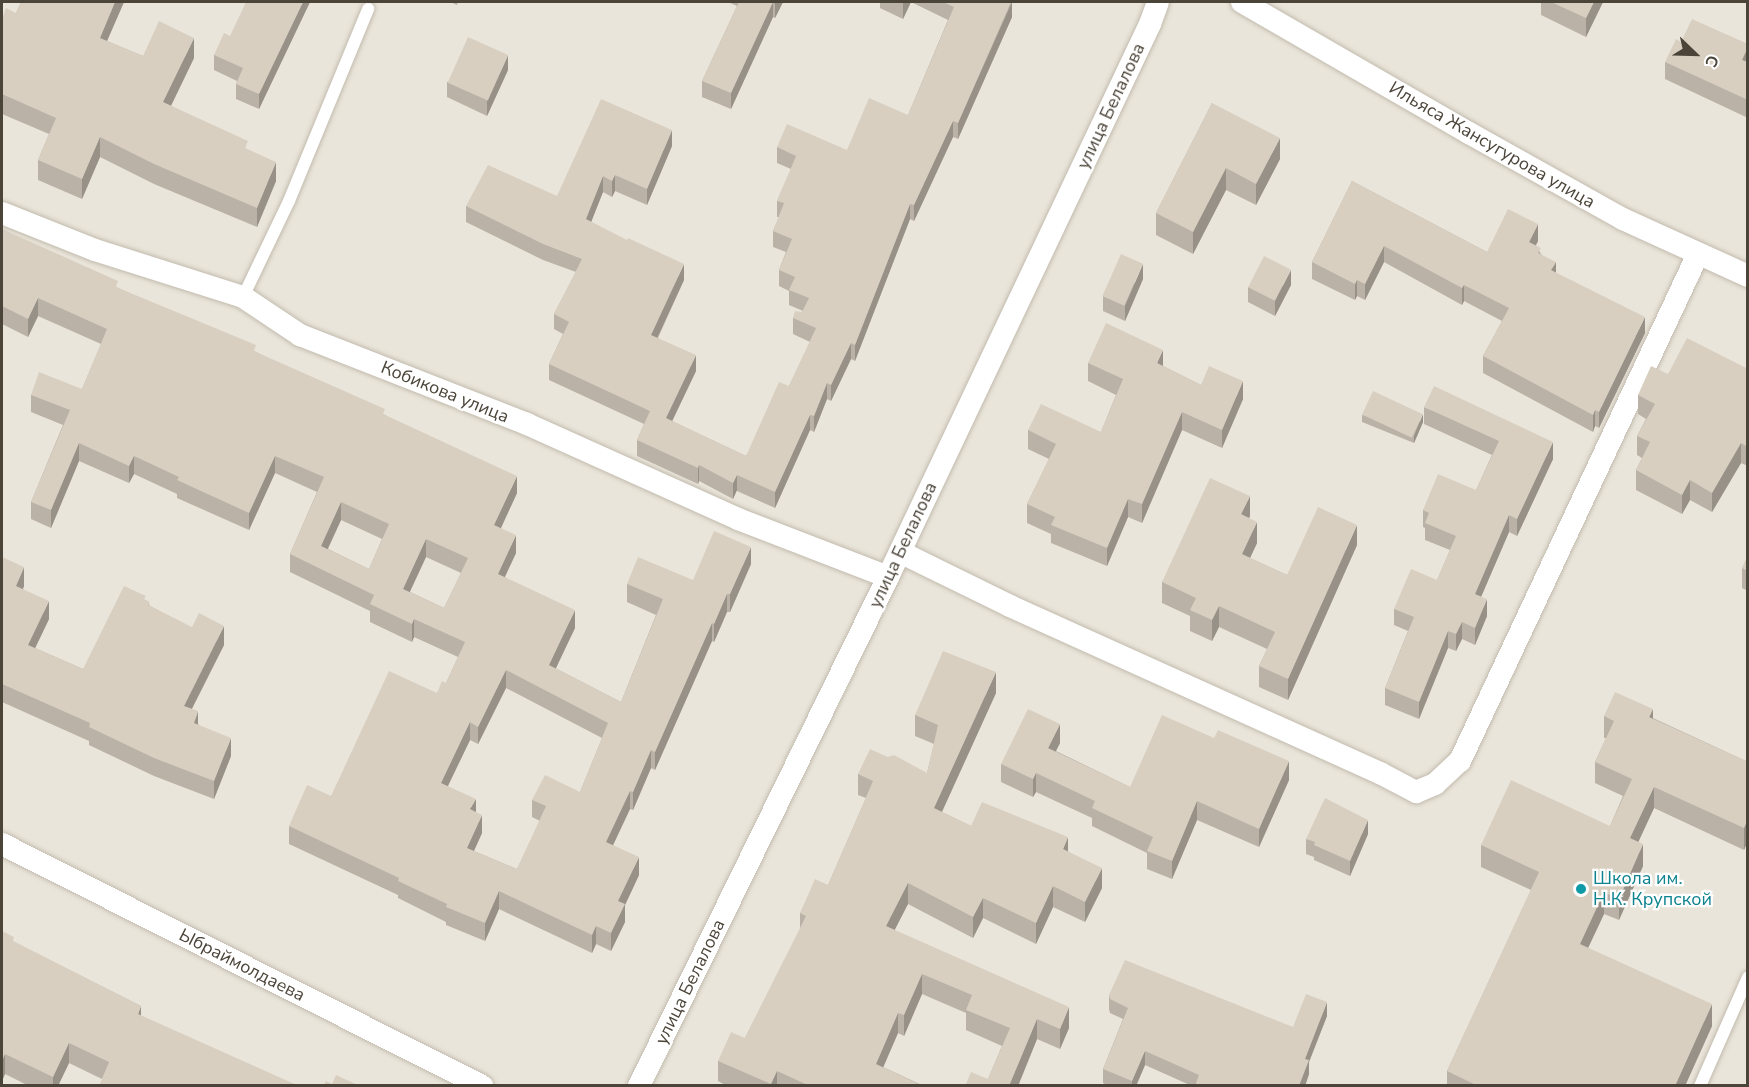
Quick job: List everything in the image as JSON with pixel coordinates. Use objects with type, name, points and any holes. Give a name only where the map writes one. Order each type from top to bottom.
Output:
[{"type":"street","name":"улица Белалова","points":[[639,1086],[900,552],[1150,24],[1158,2]]},
{"type":"street","name":"Ильяса Жансугурова улица","points":[[1242,2],[1540,174],[1623,219],[1748,276]]},
{"type":"street","name":"Кобикова улица","points":[[2,213],[95,250],[243,297],[300,335],[526,424],[738,519],[888,577]]},
{"type":"street","points":[[900,552],[1010,606],[1380,773],[1416,792],[1435,783],[1460,761],[1698,255]]},
{"type":"street","name":"Ыбраймолдаева","points":[[2,844],[482,1086]]},
{"type":"lane","points":[[243,297],[289,201],[368,9]]},
{"type":"lane","points":[[1700,1086],[1748,977]]},
{"type":"shaded area","points":[[2,2],[1747,2],[1747,1085],[2,1085]]},
{"type":"building","points":[[21,2],[115,2],[100,38],[143,56],[159,21],[194,38],[163,102],[248,141],[245,148],[276,162],[257,208],[154,164],[100,137],[82,179],[38,160],[56,118],[2,94],[2,19],[6,8],[16,13]]},
{"type":"building","points":[[246,2],[303,2],[259,94],[236,84],[243,68],[214,55],[224,33],[230,36]]},
{"type":"building","points":[[739,2],[773,2],[731,93],[702,81]]},
{"type":"building","points":[[943,2],[1011,2],[958,123],[953,121],[914,205],[910,204],[855,345],[851,343],[831,385],[827,383],[814,416],[810,415],[775,492],[737,475],[733,483],[699,465],[698,468],[637,440],[650,411],[549,364],[569,322],[554,314],[582,259],[543,244],[466,206],[488,165],[557,196],[601,99],[672,130],[647,189],[615,175],[612,181],[603,176],[586,219],[627,240],[628,238],[684,264],[651,335],[696,355],[666,418],[746,456],[779,382],[789,386],[816,328],[793,318],[795,311],[802,312],[809,298],[789,290],[795,277],[779,270],[792,239],[773,231],[784,203],[777,201],[796,156],[777,147],[787,124],[847,150],[869,98],[908,115],[954,7]]},
{"type":"building","points":[[1551,2],[1594,2],[1586,18]]},
{"type":"building","points":[[1692,19],[1748,44],[1742,60],[1748,62],[1748,100],[1665,62],[1676,39],[1681,42]]},
{"type":"building","points":[[468,37],[508,55],[488,101],[448,83]]},
{"type":"building","points":[[1212,103],[1280,138],[1256,184],[1226,168],[1193,232],[1156,213]]},
{"type":"building","points":[[1352,181],[1487,252],[1508,209],[1538,224],[1529,242],[1541,248],[1538,253],[1556,262],[1551,270],[1645,317],[1599,412],[1595,410],[1593,415],[1483,356],[1509,308],[1464,285],[1462,288],[1384,246],[1365,284],[1357,280],[1355,284],[1312,262]]},
{"type":"building","points":[[2,229],[118,281],[116,287],[256,345],[254,351],[385,409],[383,414],[517,476],[494,525],[516,535],[498,574],[575,610],[549,665],[621,702],[663,599],[627,584],[638,557],[693,580],[714,531],[751,547],[730,594],[727,594],[714,624],[712,623],[655,752],[651,750],[633,792],[630,791],[606,842],[639,857],[618,901],[625,904],[611,933],[596,926],[592,935],[499,891],[485,923],[446,907],[447,904],[398,881],[399,878],[289,826],[307,785],[331,796],[389,671],[437,693],[442,681],[446,683],[465,642],[414,619],[412,624],[370,604],[374,595],[290,554],[324,477],[275,456],[249,513],[177,480],[179,477],[134,456],[129,466],[79,443],[51,510],[31,502],[70,410],[31,395],[39,372],[82,389],[107,329],[38,298],[28,319],[2,306]],"holes":[[[341,502],[389,524],[369,569],[321,546]],[[426,539],[468,558],[444,608],[403,589]],[[506,670],[608,723],[580,792],[545,775],[532,800],[546,806],[517,869],[467,848],[482,815],[470,809],[476,799],[441,783],[470,722],[478,727]]]},
{"type":"building","points":[[1121,254],[1143,264],[1124,306],[1102,296]]},
{"type":"building","points":[[1264,256],[1291,270],[1275,301],[1248,287]]},
{"type":"building","points":[[1106,323],[1163,350],[1157,363],[1201,385],[1209,366],[1243,381],[1222,430],[1182,412],[1142,504],[1128,499],[1107,548],[1051,525],[1055,517],[1027,504],[1056,444],[1028,430],[1041,404],[1101,432],[1123,379],[1088,363]]},
{"type":"building","points":[[1687,338],[1748,369],[1748,447],[1741,443],[1712,493],[1690,480],[1682,495],[1636,470],[1650,442],[1637,436],[1655,404],[1638,395],[1651,366],[1668,374]]},
{"type":"building","points":[[1434,386],[1553,442],[1517,519],[1509,515],[1475,594],[1487,599],[1475,628],[1462,622],[1456,634],[1448,631],[1419,702],[1385,688],[1414,617],[1394,609],[1411,569],[1437,580],[1456,536],[1425,523],[1429,513],[1423,510],[1438,474],[1476,490],[1499,441],[1424,407]]},
{"type":"building","points":[[1373,391],[1423,414],[1412,438],[1362,415]]},
{"type":"building","points":[[1210,478],[1250,496],[1241,514],[1257,522],[1242,554],[1287,575],[1318,507],[1357,525],[1288,679],[1259,666],[1275,632],[1219,606],[1212,620],[1190,610],[1196,598],[1162,582]]},
{"type":"building","points":[[1748,556],[1748,571],[1742,568]]},
{"type":"building","points":[[2,557],[24,567],[16,586],[49,601],[28,645],[83,669],[124,586],[146,596],[144,599],[150,602],[148,605],[192,627],[199,613],[224,626],[184,706],[198,711],[194,723],[231,738],[214,781],[154,758],[89,727],[90,723],[2,684]]},
{"type":"building","points":[[943,651],[996,672],[934,808],[971,826],[982,802],[1068,837],[1063,849],[1102,868],[1085,902],[1053,886],[1036,923],[983,898],[973,917],[908,883],[886,926],[1069,1007],[1060,1029],[1037,1019],[1009,1086],[965,1086],[971,1072],[988,1079],[1010,1028],[966,1010],[972,995],[922,974],[904,1015],[898,1013],[876,1064],[923,1086],[810,1086],[777,1071],[771,1084],[718,1061],[731,1032],[745,1038],[806,916],[800,913],[815,879],[828,885],[873,781],[858,774],[870,749],[888,757],[894,755],[927,773],[938,725],[915,715]]},
{"type":"building","name":"Школа им. Н.К. Крупской","points":[[1615,692],[1653,709],[1649,717],[1748,762],[1748,819],[1744,828],[1654,787],[1630,838],[1643,844],[1619,899],[1604,892],[1580,944],[1712,1004],[1675,1086],[1478,1086],[1447,1071],[1539,872],[1481,845],[1511,780],[1610,826],[1632,779],[1595,762],[1614,721],[1604,716]]},
{"type":"building","points":[[1028,709],[1060,724],[1048,748],[1130,787],[1162,715],[1214,738],[1218,730],[1289,761],[1259,829],[1197,801],[1172,861],[1147,851],[1153,837],[1092,808],[1095,801],[1036,773],[1033,779],[1001,764]]},
{"type":"building","points":[[1325,798],[1368,820],[1350,861],[1306,839]]},
{"type":"building","points":[[2,931],[14,937],[13,941],[141,1006],[138,1014],[299,1086],[99,1086],[109,1062],[69,1043],[53,1077],[5,1054],[2,1061]]},
{"type":"building","points":[[1125,960],[1293,1027],[1306,994],[1327,1002],[1305,1059],[1309,1060],[1299,1086],[1195,1086],[1199,1075],[1145,1051],[1132,1081],[1103,1069],[1128,1008],[1110,999],[1109,995]]},
{"type":"building","points":[[336,1075],[360,1086],[323,1086],[326,1081],[332,1084]]},
{"type":"place","name":"Школа им. Н.К. Крупской","points":[[1581,889]]}]
